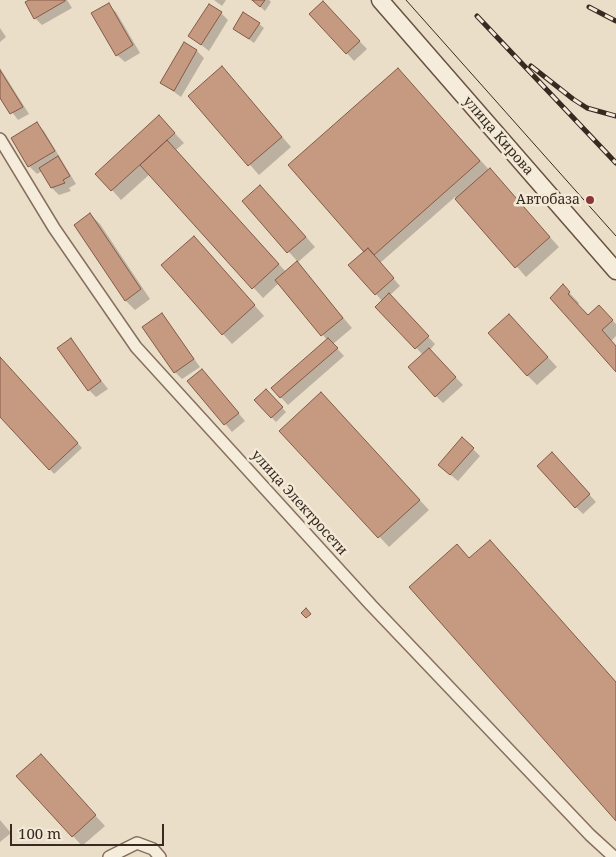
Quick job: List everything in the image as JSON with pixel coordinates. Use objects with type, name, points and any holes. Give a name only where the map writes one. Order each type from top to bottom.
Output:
[{"type":"main road","name":"улица Кирова","points":[[380,0],[616,271]]},
{"type":"street","name":"улица Электросети","points":[[0,139],[54,228],[136,347],[370,605],[590,835],[614,857]]},
{"type":"street","points":[[109,857],[136,842],[152,849],[160,857]]},
{"type":"building","points":[[29,0],[65,1],[34,19],[25,2]]},
{"type":"building","points":[[252,0],[265,0],[260,7]]},
{"type":"building","points":[[323,1],[360,41],[346,54],[309,14]]},
{"type":"building","points":[[109,3],[133,45],[116,56],[91,13]]},
{"type":"building","points":[[209,4],[222,12],[201,45],[188,36]]},
{"type":"building","points":[[243,12],[260,23],[249,39],[233,29]]},
{"type":"building","points":[[184,42],[197,50],[174,91],[160,83]]},
{"type":"building","points":[[222,66],[282,137],[248,166],[188,96]]},
{"type":"building","points":[[398,68],[480,161],[374,255],[368,248],[364,252],[288,165]]},
{"type":"building","points":[[0,70],[23,107],[10,114],[0,98]]},
{"type":"building","points":[[159,115],[175,133],[111,191],[95,174]]},
{"type":"building","points":[[37,122],[55,151],[28,167],[11,138]]},
{"type":"building","points":[[167,140],[279,264],[252,289],[140,165]]},
{"type":"building","points":[[58,156],[70,176],[63,180],[65,183],[51,188],[39,168]]},
{"type":"building","points":[[490,168],[550,237],[515,268],[455,199]]},
{"type":"building","points":[[260,185],[306,237],[287,253],[242,201]]},
{"type":"building","points":[[90,213],[141,289],[125,301],[74,225]]},
{"type":"building","points":[[194,236],[255,305],[222,335],[161,265]]},
{"type":"building","points":[[368,248],[394,278],[375,295],[348,265]]},
{"type":"building","points":[[297,261],[343,318],[321,336],[275,280]]},
{"type":"building","points":[[563,284],[570,292],[568,294],[588,315],[599,305],[613,320],[602,330],[616,346],[616,372],[550,298]]},
{"type":"building","points":[[389,293],[429,336],[415,349],[375,307]]},
{"type":"building","points":[[162,313],[194,359],[174,373],[142,327]]},
{"type":"building","points":[[509,314],[548,357],[527,376],[488,333]]},
{"type":"building","points":[[71,338],[101,381],[88,391],[57,348]]},
{"type":"building","points":[[328,338],[338,348],[280,398],[271,388]]},
{"type":"building","points":[[429,348],[456,377],[435,397],[408,367]]},
{"type":"building","points":[[0,357],[78,443],[49,470],[0,417]]},
{"type":"building","points":[[202,369],[239,413],[224,425],[187,381]]},
{"type":"building","points":[[266,389],[283,407],[271,418],[254,400]]},
{"type":"building","points":[[321,392],[420,500],[378,538],[279,431]]},
{"type":"building","points":[[462,437],[474,448],[450,475],[438,465]]},
{"type":"building","points":[[552,452],[590,494],[575,508],[537,466]]},
{"type":"building","points":[[490,540],[616,682],[616,821],[409,587],[457,544],[469,558]]},
{"type":"building","points":[[306,608],[311,614],[306,618],[301,613]]},
{"type":"building","points":[[41,754],[96,815],[72,837],[16,776]]},
{"type":"tram line","points":[[406,0],[616,236]]},
{"type":"railway","points":[[589,7],[616,21]]},
{"type":"railway","points":[[477,16],[616,163]]},
{"type":"railway","points":[[531,66],[587,108],[616,116]]},
{"type":"place","name":"Автобаза","points":[[590,200]]}]
